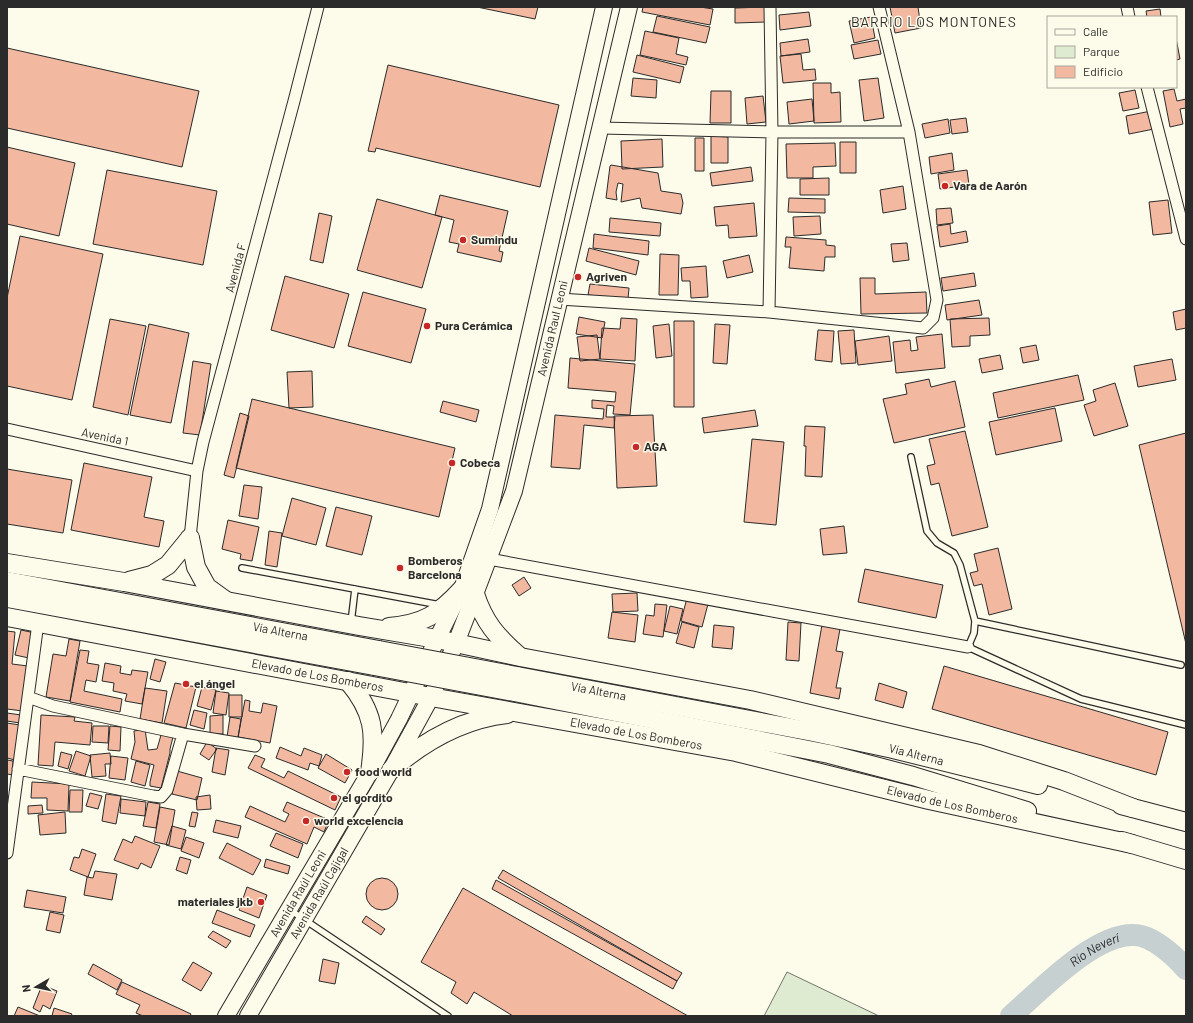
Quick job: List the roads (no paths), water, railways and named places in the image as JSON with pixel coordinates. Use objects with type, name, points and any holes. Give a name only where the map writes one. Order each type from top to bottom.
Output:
[{"type":"highway","points":[[124,582],[152,575],[168,565],[190,538]]},
{"type":"highway","points":[[190,538],[196,566],[207,587],[228,601]]},
{"type":"highway","points":[[7,563],[124,582],[355,626],[437,639],[520,657],[750,700],[972,753],[1064,781],[1133,808]]},
{"type":"highway","name":"Vía Alterna","points":[[7,581],[376,658]]},
{"type":"highway","points":[[355,626],[383,627],[406,625],[428,618],[469,592],[493,632],[502,642],[520,657]]},
{"type":"highway","name":"Vía Alterna","points":[[7,598],[376,658]]},
{"type":"highway","name":"Elevado de Los Bomberos","points":[[7,617],[348,682],[736,752],[929,800],[1132,844]]},
{"type":"highway","name":"Elevado de Los Bomberos","points":[[376,658],[515,684],[829,754],[913,776],[1132,844]]},
{"type":"highway","points":[[348,682],[358,693],[366,707],[371,721],[374,736],[370,772]]},
{"type":"highway","name":"Vía Alterna","points":[[515,684],[813,732],[886,747],[1186,822]]},
{"type":"highway","points":[[391,770],[417,749],[451,730],[491,717],[522,713]]},
{"type":"highway","points":[[1132,844],[1186,860]]},
{"type":"main road","name":"Avenida Raul Leoni","points":[[431,697],[456,643],[490,509],[604,7]]},
{"type":"main road","name":"Avenida Raul Leoni","points":[[411,693],[437,639],[469,592],[489,559],[514,491],[629,7]]},
{"type":"main road","name":"Avenida Raúl Leoni","points":[[226,1016],[290,910],[370,772],[399,719],[411,693]]},
{"type":"main road","name":"Avenida Raúl Cajigal","points":[[248,1016],[391,770],[431,697]]},
{"type":"street","name":"Avenida F","points":[[190,538],[203,442],[318,7]]},
{"type":"street","points":[[559,299],[768,312],[923,328],[933,318],[937,300],[909,132],[879,7]]},
{"type":"street","points":[[768,312],[772,132],[770,8]]},
{"type":"street","points":[[1147,88],[1186,239]]},
{"type":"street","points":[[601,128],[772,132],[909,132]]},
{"type":"street","name":"Avenida 1","points":[[7,429],[198,471]]},
{"type":"street","points":[[489,559],[968,647]]},
{"type":"street","points":[[7,853],[38,623]]},
{"type":"street","points":[[28,697],[53,706],[183,734],[256,746]]},
{"type":"street","points":[[18,769],[161,797],[167,790],[183,734]]},
{"type":"lane","points":[[911,457],[927,531],[937,543],[954,553],[960,565],[975,621],[974,633],[968,647],[1081,699],[1186,726]]},
{"type":"lane","points":[[242,568],[447,606]]},
{"type":"lane","points":[[355,589],[355,626]]},
{"type":"lane","points":[[975,621],[1181,665]]},
{"type":"lane","points":[[290,910],[448,1016]]},
{"type":"waterway","name":"Río Neverí","points":[[1011,1016],[1068,965],[1085,953],[1118,937],[1134,935],[1148,938],[1163,947],[1186,969]]},
{"type":"place","name":"Vara de Aarón","points":[[945,186]]},
{"type":"place","name":"Sumindu","points":[[463,240]]},
{"type":"place","name":"Agriven","points":[[578,277]]},
{"type":"place","name":"Pura Cerámica","points":[[427,326]]},
{"type":"place","name":"AGA","points":[[636,447]]},
{"type":"place","name":"Cobeca","points":[[452,463]]},
{"type":"place","name":"Bomberos Barcelona","points":[[400,568]]},
{"type":"place","name":"el ángel","points":[[186,684]]},
{"type":"place","name":"food world","points":[[347,772]]},
{"type":"place","name":"el gordito","points":[[334,798]]},
{"type":"place","name":"world excelencia","points":[[306,821]]},
{"type":"place","name":"materiales jkb","points":[[261,902]]},
{"type":"district","name":"BARRIO LOS MONTONES","points":[[934,22]]}]
